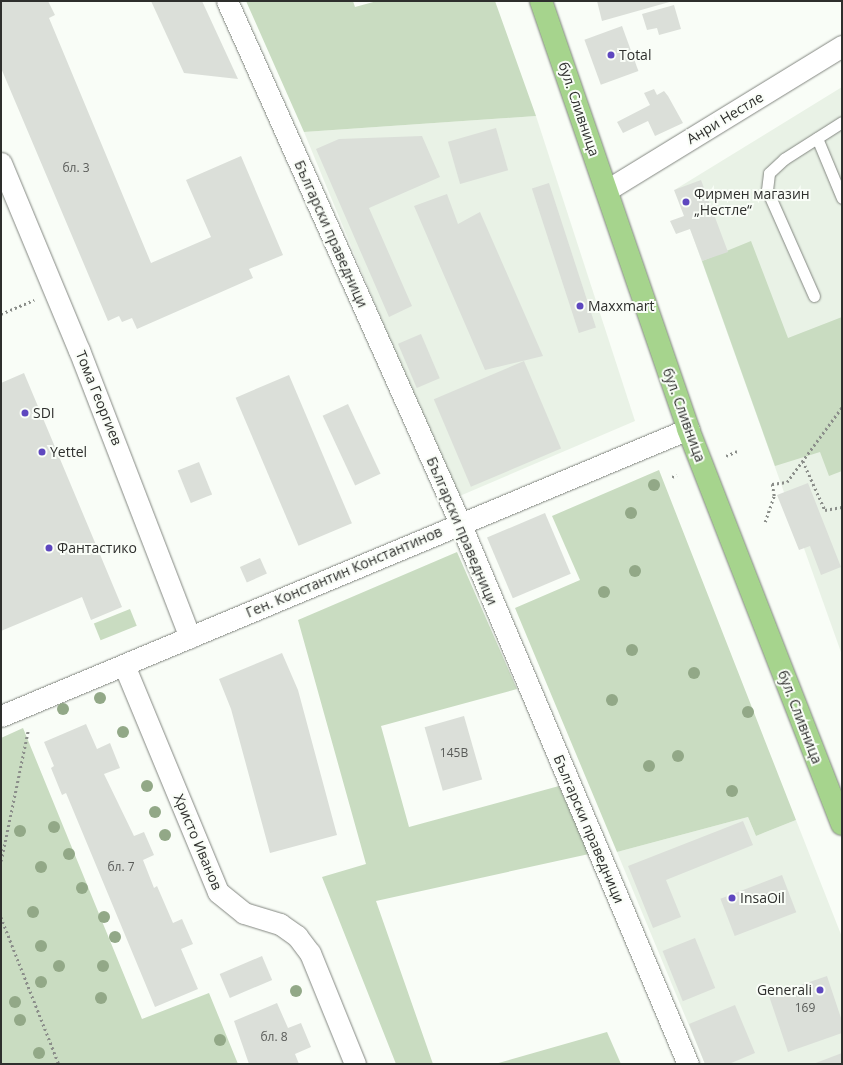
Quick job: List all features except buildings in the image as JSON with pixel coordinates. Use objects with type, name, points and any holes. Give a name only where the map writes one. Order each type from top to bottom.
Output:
[{"type":"main road","name":"бул. Сливница","points":[[541,1],[688,429],[842,824]]},
{"type":"street","name":"Български праведници","points":[[227,1],[460,523],[688,1064]]},
{"type":"street","name":"Анри Нестле","points":[[607,190],[842,46]]},
{"type":"street","name":"Тома Георгиев","points":[[1,162],[55,291],[190,637]]},
{"type":"street","name":"Ген. Константин Константинов","points":[[1,716],[688,429]]},
{"type":"street","name":"Христо Иванов","points":[[124,665],[218,892],[244,913],[280,924],[297,936],[310,953],[355,1064]]},
{"type":"lane","points":[[814,296],[767,190],[769,173],[784,159],[842,122]]},
{"type":"lane","points":[[817,138],[842,198]]},
{"type":"path","points":[[1,314],[55,291]]},
{"type":"path","points":[[765,522],[774,496],[772,484],[787,482],[842,407]]},
{"type":"path","points":[[726,456],[737,451]]},
{"type":"path","points":[[802,460],[825,510],[842,507]]},
{"type":"path","points":[[672,477],[677,475]]},
{"type":"path","points":[[1,861],[19,765],[36,702]]},
{"type":"path","points":[[1,917],[59,1064]]},
{"type":"shaded area","points":[[842,87],[842,655],[676,189]]},
{"type":"shaded area","points":[[536,116],[635,421],[455,498],[304,132]]},
{"type":"shaded area","points":[[748,817],[756,836],[796,820],[842,937],[842,1064],[705,1064],[617,852]]},
{"type":"green space","points":[[246,1],[353,1],[355,7],[377,1],[495,1],[536,116],[304,132]]},
{"type":"green space","points":[[751,241],[788,338],[842,317],[842,471],[829,476],[820,452],[775,466],[702,261]]},
{"type":"green space","points":[[659,470],[796,820],[756,836],[748,817],[617,852],[515,608],[580,580],[552,516]]},
{"type":"green space","points":[[457,552],[517,689],[381,726],[409,827],[559,786],[589,854],[376,901],[433,1064],[396,1064],[322,877],[366,864],[298,620]]},
{"type":"green space","points":[[130,609],[137,626],[101,640],[94,624]]},
{"type":"green space","points":[[23,728],[142,1019],[209,993],[238,1064],[1,1064],[1,738]]},
{"type":"green space","points":[[607,1032],[621,1064],[495,1064]]},
{"type":"place","name":"Total","points":[[611,55]]},
{"type":"place","name":"Фирмен магазин „Нестле“","points":[[686,202]]},
{"type":"place","name":"Maxxmart","points":[[580,306]]},
{"type":"place","name":"SDI","points":[[25,413]]},
{"type":"place","name":"Yettel","points":[[42,452]]},
{"type":"place","name":"Фантастико","points":[[49,548]]},
{"type":"place","name":"InsaOil","points":[[732,898]]},
{"type":"place","name":"Generali","points":[[820,990]]}]
